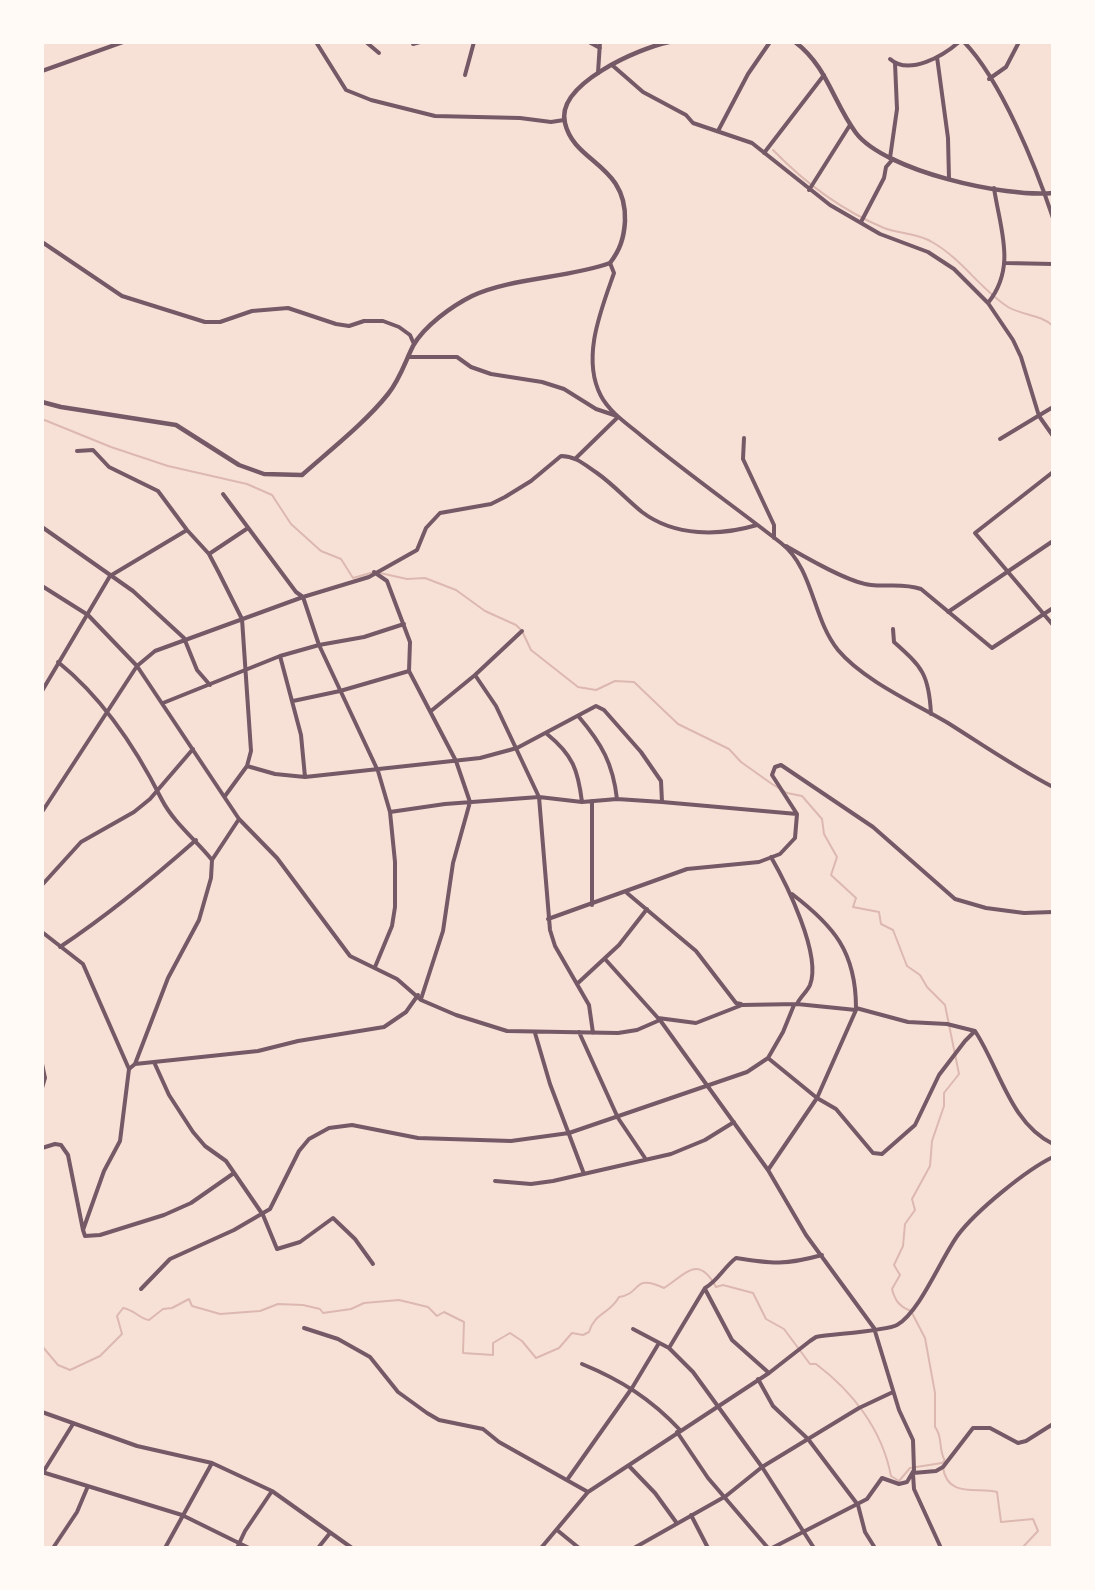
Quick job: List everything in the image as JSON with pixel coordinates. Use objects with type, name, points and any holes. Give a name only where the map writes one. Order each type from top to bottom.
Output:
[{"type":"street","points":[[42,70],[123,42]]},
{"type":"street","points":[[316,42],[346,90],[371,100],[435,116],[520,118],[551,122],[564,120]]},
{"type":"street","points":[[366,42],[379,53]]},
{"type":"street","points":[[414,44],[420,42]]},
{"type":"street","points":[[465,75],[474,42]]},
{"type":"street","points":[[589,42],[600,48]]},
{"type":"street","points":[[598,73],[600,42]]},
{"type":"street","points":[[42,402],[176,425],[239,465],[264,474],[302,475],[327,455],[388,395],[403,372],[414,344],[439,318],[472,296],[609,263],[619,251],[624,234],[624,202],[611,177],[579,147],[564,120],[566,109],[576,90],[598,73],[653,46],[669,42]]},
{"type":"street","points":[[718,131],[748,74],[770,42]]},
{"type":"street","points":[[795,42],[814,57],[850,124],[863,141],[891,159],[949,179],[994,188],[1053,193]]},
{"type":"street","points":[[890,59],[895,63],[913,64],[937,57],[961,42],[989,79],[1031,158],[1053,218]]},
{"type":"street","points":[[989,79],[1006,67],[1016,52],[1019,42]]},
{"type":"street","points":[[937,57],[948,138],[949,179]]},
{"type":"street","points":[[861,222],[891,159],[897,109],[895,63]]},
{"type":"street","points":[[612,65],[643,92],[686,115],[693,123],[752,143],[809,190],[880,234],[928,252],[954,268],[988,303],[1013,340],[1021,357],[1039,416],[1053,436]]},
{"type":"street","points":[[764,153],[825,74]]},
{"type":"street","points":[[809,190],[850,124]]},
{"type":"street","points":[[988,303],[999,290],[1006,263],[994,188]]},
{"type":"street","points":[[42,242],[123,296],[205,322],[220,322],[262,310],[288,308],[349,326],[364,321],[383,321],[399,327],[410,335],[414,344]]},
{"type":"street","points":[[609,263],[614,273],[600,312],[594,359],[595,377],[602,396],[618,416],[757,525],[783,544],[860,582],[870,585],[907,584],[921,589],[992,648],[1053,608]]},
{"type":"street","points":[[1006,263],[1053,264]]},
{"type":"street","points":[[409,357],[457,357],[471,367],[491,374],[542,382],[564,389],[597,409],[618,416]]},
{"type":"street","points":[[1000,439],[1053,407]]},
{"type":"street","points":[[576,458],[618,416]]},
{"type":"street","points":[[744,438],[743,459],[774,525],[774,538]]},
{"type":"street","points":[[77,451],[93,450],[109,467],[158,491],[187,530],[209,554],[242,619],[251,750],[247,766],[225,796]]},
{"type":"street","points":[[42,812],[58,792],[106,710],[137,666],[155,651],[184,638],[369,577],[374,572],[417,550],[426,528],[440,513],[491,504],[531,481],[561,456],[576,458],[612,483],[642,512],[663,523],[685,530],[712,534],[757,525]]},
{"type":"street","points":[[1053,472],[975,533],[1053,625]]},
{"type":"street","points":[[223,494],[296,592],[303,597],[319,645],[378,771],[390,812],[395,862],[395,907],[392,926],[375,967]]},
{"type":"street","points":[[42,527],[133,591],[184,638],[197,670],[210,685]]},
{"type":"street","points":[[209,554],[249,528]]},
{"type":"street","points":[[42,691],[110,576],[187,530]]},
{"type":"street","points":[[948,612],[1053,541]]},
{"type":"street","points":[[783,544],[804,573],[825,627],[838,650],[854,665],[1053,787]]},
{"type":"street","points":[[135,1064],[258,1051],[298,1041],[384,1028],[406,1012],[419,997],[443,932],[453,863],[470,802],[456,761],[409,671],[410,642],[387,581],[374,572]]},
{"type":"street","points":[[42,586],[88,615],[137,666],[239,819],[277,858],[350,956],[397,979],[419,997],[490,1027],[535,1033],[637,1030],[659,1019],[696,1023],[742,1005]]},
{"type":"street","points":[[163,703],[245,672],[280,656],[319,645],[364,637],[404,624]]},
{"type":"street","points":[[893,629],[894,642],[914,658],[927,682],[931,714]]},
{"type":"street","points":[[431,711],[475,675],[522,631]]},
{"type":"street","points":[[280,656],[301,735],[305,777]]},
{"type":"street","points":[[58,662],[84,683],[106,710],[159,790],[163,801],[180,825],[212,860]]},
{"type":"street","points":[[292,701],[340,691],[409,671]]},
{"type":"street","points":[[475,675],[496,706],[539,797],[544,838],[548,919],[555,946],[589,1005],[593,1033]]},
{"type":"street","points":[[247,766],[275,774],[305,777],[456,761],[517,748],[547,735],[596,706],[604,710],[641,752],[661,781],[662,802]]},
{"type":"street","points":[[579,717],[602,748],[614,773],[617,799]]},
{"type":"street","points":[[547,735],[566,751],[573,764],[579,776],[582,802]]},
{"type":"street","points":[[42,885],[81,842],[134,812],[159,790],[194,749]]},
{"type":"street","points":[[548,919],[627,893],[687,869],[759,862],[780,854],[795,838],[797,814],[772,775],[775,767],[781,765],[873,827],[955,899],[1014,912],[1053,912]]},
{"type":"street","points":[[390,812],[470,802],[539,797],[582,802],[617,799],[797,814]]},
{"type":"street","points":[[592,801],[592,904]]},
{"type":"street","points":[[129,1069],[135,1064],[168,978],[199,920],[211,878],[212,860],[239,819]]},
{"type":"street","points":[[60,947],[107,915],[121,900],[196,840]]},
{"type":"street","points":[[141,1289],[170,1259],[263,1215],[277,1200],[299,1151],[309,1139],[329,1128],[352,1125],[418,1138],[491,1142],[569,1133],[730,1079],[768,1059],[795,1004],[810,986],[811,972],[810,955],[792,893],[771,857]]},
{"type":"street","points":[[627,893],[696,951],[736,1003],[742,1005],[795,1004],[856,1009],[908,1022],[947,1024],[975,1031],[988,1052],[1018,1114],[1040,1137],[1053,1144]]},
{"type":"street","points":[[768,1170],[817,1098],[856,1009],[850,961],[841,942],[814,911],[792,893]]},
{"type":"street","points":[[578,983],[605,960],[647,909]]},
{"type":"street","points":[[42,932],[75,956],[87,971],[129,1069],[120,1141],[104,1171],[82,1230]]},
{"type":"street","points":[[605,960],[659,1019],[708,1086],[768,1170],[806,1235],[874,1328],[893,1392],[913,1440],[914,1489],[941,1548]]},
{"type":"street","points":[[768,1059],[817,1098],[836,1109],[873,1153],[882,1154],[915,1125],[939,1075],[964,1041],[975,1031]]},
{"type":"street","points":[[579,1032],[618,1118],[645,1158]]},
{"type":"street","points":[[535,1033],[550,1084],[584,1174]]},
{"type":"street","points":[[154,1062],[169,1095],[193,1132],[205,1146],[226,1161],[263,1215],[277,1249],[300,1242],[333,1218],[355,1239],[373,1264]]},
{"type":"street","points":[[42,1064],[45,1078],[42,1088]]},
{"type":"street","points":[[495,1181],[531,1184],[671,1154],[698,1143],[734,1122]]},
{"type":"street","points":[[42,1148],[56,1144],[62,1145],[68,1155],[85,1236],[100,1235],[164,1215],[191,1203],[234,1173]]},
{"type":"street","points":[[541,1548],[588,1492],[717,1405],[769,1373],[816,1337],[874,1328],[885,1329],[909,1315],[947,1252],[967,1225],[1024,1175],[1053,1157]]},
{"type":"street","points":[[669,1348],[705,1288],[714,1283],[724,1268],[736,1258],[778,1265],[802,1262],[822,1255]]},
{"type":"street","points":[[705,1288],[732,1340],[769,1373]]},
{"type":"street","points":[[304,1328],[338,1339],[369,1357],[398,1392],[439,1420],[483,1429],[499,1442],[588,1492]]},
{"type":"street","points":[[633,1329],[669,1348],[693,1372],[762,1467],[814,1548]]},
{"type":"street","points":[[567,1480],[632,1388],[659,1343]]},
{"type":"street","points":[[582,1364],[632,1388],[655,1405],[679,1431],[708,1478],[770,1548],[803,1533],[829,1517],[858,1505],[874,1491],[882,1478],[899,1484],[907,1482],[913,1472]]},
{"type":"street","points":[[759,1379],[773,1406],[808,1439],[858,1505],[864,1532],[875,1548]]},
{"type":"street","points":[[634,1548],[676,1522],[726,1496],[762,1467],[859,1408],[893,1392]]},
{"type":"street","points":[[42,1412],[137,1446],[212,1463],[272,1491],[352,1548]]},
{"type":"street","points":[[73,1424],[42,1473],[183,1515],[238,1546],[249,1548]]},
{"type":"street","points":[[913,1472],[936,1471],[943,1467],[973,1428],[990,1428],[1018,1443],[1053,1424]]},
{"type":"street","points":[[165,1548],[212,1463]]},
{"type":"street","points":[[629,1466],[655,1493],[676,1522]]},
{"type":"street","points":[[53,1548],[76,1512],[88,1486]]},
{"type":"street","points":[[238,1546],[245,1531],[272,1491]]},
{"type":"street","points":[[691,1515],[708,1548]]},
{"type":"street","points":[[557,1530],[579,1548]]},
{"type":"street","points":[[318,1548],[330,1533]]},
{"type":"waterway","points":[[773,150],[798,174],[838,204],[884,228],[932,242],[953,257],[1008,307],[1043,319],[1053,326]]},
{"type":"waterway","points":[[42,419],[111,447],[168,466],[247,484],[272,495],[291,524],[321,551],[341,559],[353,578],[374,572]]},
{"type":"waterway","points":[[380,573],[407,579],[425,578],[456,590],[485,611],[516,625],[522,631],[531,650],[578,687],[596,690],[615,681],[634,682],[678,724],[729,749],[741,762],[787,793],[802,796],[822,819],[824,834],[837,857],[831,875],[856,898],[853,907],[879,912],[881,924],[893,930],[907,966],[920,975],[927,987],[945,1005],[959,1074],[944,1093],[944,1106],[932,1141],[930,1166],[912,1199],[915,1210],[905,1224],[903,1246],[894,1265],[900,1275],[892,1289],[898,1303],[911,1311],[925,1338],[935,1393],[935,1427],[939,1434],[945,1461],[943,1462]]},
{"type":"waterway","points":[[42,1346],[58,1365],[70,1370],[100,1356],[122,1334],[117,1316],[123,1308],[149,1320],[163,1309],[172,1308],[189,1299],[192,1306],[220,1314],[260,1311],[278,1304],[303,1305],[320,1309],[323,1313],[351,1309],[364,1303],[399,1300],[428,1307],[437,1316],[444,1312],[464,1322],[463,1353],[493,1355],[493,1343],[510,1333],[522,1341],[536,1358],[559,1348],[572,1333],[583,1335],[589,1332],[595,1320],[619,1297],[631,1292],[642,1283],[664,1288],[685,1273],[697,1269],[710,1277],[716,1287],[723,1285],[753,1293],[766,1319],[784,1329],[810,1364],[816,1364],[842,1386],[864,1412],[873,1427],[881,1442],[891,1476],[899,1481],[910,1468],[942,1463]]},
{"type":"waterway","points":[[943,1468],[951,1484],[957,1487],[997,1492],[1001,1522],[1033,1519],[1038,1531],[1022,1548]]}]
